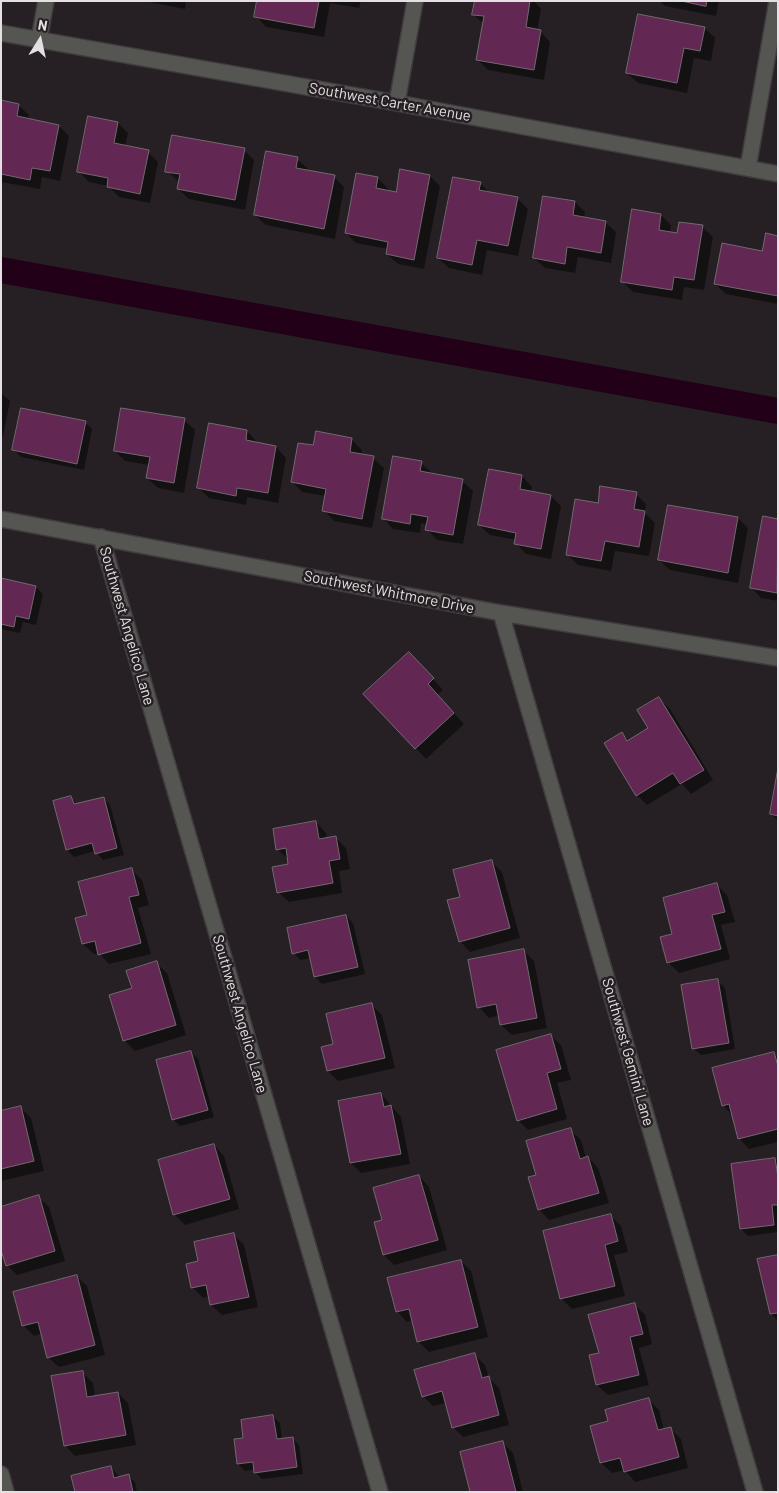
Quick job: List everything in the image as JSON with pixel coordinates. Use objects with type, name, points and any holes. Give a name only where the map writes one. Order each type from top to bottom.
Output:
[{"type":"street","points":[[39,40],[46,1]]},
{"type":"street","points":[[397,103],[415,1]]},
{"type":"street","points":[[748,168],[777,1]]},
{"type":"street","name":"Southwest Carter Avenue","points":[[1,33],[397,103],[778,174]]},
{"type":"street","name":"Southwest Whitmore Drive","points":[[1,519],[501,613],[778,658]]},
{"type":"street","name":"Southwest Angelico Lane","points":[[101,537],[380,1492]]},
{"type":"street","name":"Southwest Gemini Lane","points":[[501,613],[755,1492]]},
{"type":"street","points":[[1,1474],[6,1492]]},
{"type":"building","points":[[257,1],[319,1],[314,28],[254,17]]},
{"type":"building","points":[[475,1],[530,1],[526,27],[541,30],[534,70],[476,60],[484,16],[472,15]]},
{"type":"building","points":[[682,1],[707,1],[706,6]]},
{"type":"building","points":[[638,14],[705,27],[700,51],[684,48],[677,83],[626,73]]},
{"type":"building","points":[[1,100],[19,104],[17,116],[59,125],[50,171],[32,168],[30,180],[1,174]]},
{"type":"building","points":[[88,116],[118,122],[114,143],[149,150],[140,194],[107,187],[108,178],[77,172]]},
{"type":"building","points":[[172,135],[245,148],[235,200],[177,189],[180,174],[165,172]]},
{"type":"building","points":[[266,151],[298,157],[296,168],[335,175],[324,229],[254,215]]},
{"type":"building","points":[[400,169],[430,175],[414,260],[386,254],[388,242],[345,233],[356,173],[378,177],[376,188],[396,192]]},
{"type":"building","points":[[453,177],[481,182],[479,190],[518,197],[508,246],[477,240],[472,265],[437,258]]},
{"type":"building","points":[[543,196],[575,201],[573,215],[606,221],[601,253],[567,247],[565,264],[533,258]]},
{"type":"building","points":[[632,209],[661,214],[659,230],[677,233],[679,222],[703,225],[694,280],[674,277],[672,290],[621,282]]},
{"type":"building","points":[[766,233],[778,236],[778,296],[714,284],[722,243],[762,251]]},
{"type":"building","points":[[21,408],[86,421],[77,464],[12,450]]},
{"type":"building","points":[[121,408],[185,418],[174,483],[146,478],[150,457],[114,451]]},
{"type":"building","points":[[209,423],[247,430],[246,440],[276,446],[268,493],[237,488],[236,496],[197,488]]},
{"type":"building","points":[[316,431],[352,438],[350,452],[374,456],[362,519],[322,511],[326,489],[291,482],[298,443],[313,445]]},
{"type":"building","points":[[393,456],[422,461],[420,471],[463,479],[453,535],[425,530],[428,517],[411,514],[410,524],[382,519]]},
{"type":"building","points":[[489,469],[522,475],[520,489],[551,495],[541,549],[514,544],[516,533],[478,525]]},
{"type":"building","points":[[600,486],[637,492],[634,509],[645,511],[639,547],[605,541],[601,561],[566,555],[575,499],[598,503]]},
{"type":"building","points":[[668,505],[738,517],[728,573],[658,560]]},
{"type":"building","points":[[763,516],[778,519],[777,593],[750,588]]},
{"type":"building","points":[[1,578],[36,586],[29,619],[16,616],[14,627],[1,624]]},
{"type":"building","points":[[409,652],[434,678],[428,684],[454,713],[415,749],[363,694]]},
{"type":"building","points":[[659,697],[704,770],[680,784],[673,773],[636,796],[604,743],[622,732],[627,741],[648,728],[637,710]]},
{"type":"building","points":[[778,768],[778,816],[770,814]]},
{"type":"building","points":[[71,796],[74,804],[104,797],[117,848],[95,854],[92,843],[66,850],[53,801]]},
{"type":"building","points":[[316,821],[319,839],[336,836],[340,859],[329,861],[333,883],[277,893],[272,867],[288,864],[286,848],[276,850],[273,829]]},
{"type":"building","points":[[492,860],[510,928],[459,942],[447,900],[460,897],[453,870]]},
{"type":"building","points":[[132,868],[139,895],[129,897],[141,943],[98,955],[95,941],[82,944],[75,918],[87,915],[78,882]]},
{"type":"building","points":[[717,883],[725,912],[712,915],[721,949],[667,963],[660,937],[672,934],[663,898]]},
{"type":"building","points":[[346,915],[358,967],[314,977],[308,950],[292,954],[287,928]]},
{"type":"building","points":[[524,949],[537,1018],[500,1025],[496,1004],[477,1008],[468,960]]},
{"type":"building","points":[[157,961],[176,1025],[123,1041],[109,995],[132,988],[126,971]]},
{"type":"building","points":[[718,979],[729,1043],[692,1049],[681,985]]},
{"type":"building","points":[[372,1003],[385,1058],[327,1071],[321,1047],[333,1044],[326,1014]]},
{"type":"building","points":[[551,1034],[561,1069],[547,1073],[557,1109],[517,1121],[496,1050]]},
{"type":"building","points":[[191,1051],[208,1110],[172,1120],[156,1060]]},
{"type":"building","points":[[774,1052],[778,1066],[778,1129],[738,1139],[729,1104],[722,1106],[712,1068]]},
{"type":"building","points":[[381,1093],[384,1107],[391,1105],[401,1154],[350,1163],[338,1101]]},
{"type":"building","points":[[21,1106],[34,1161],[1,1169],[1,1111]]},
{"type":"building","points":[[571,1128],[580,1159],[588,1156],[599,1193],[538,1210],[528,1177],[536,1175],[526,1141]]},
{"type":"building","points":[[214,1144],[230,1199],[173,1215],[158,1160]]},
{"type":"building","points":[[775,1158],[778,1177],[778,1205],[772,1205],[774,1225],[740,1229],[731,1164]]},
{"type":"building","points":[[419,1175],[438,1240],[383,1255],[374,1222],[382,1220],[373,1188]]},
{"type":"building","points":[[39,1195],[55,1251],[6,1266],[1,1250],[1,1207]]},
{"type":"building","points":[[611,1214],[618,1241],[605,1245],[615,1286],[560,1299],[543,1231]]},
{"type":"building","points":[[234,1233],[249,1297],[210,1305],[206,1285],[191,1288],[186,1264],[198,1261],[194,1242]]},
{"type":"building","points":[[778,1255],[778,1313],[770,1314],[757,1259]]},
{"type":"building","points":[[461,1260],[478,1327],[417,1342],[409,1309],[396,1312],[387,1278]]},
{"type":"building","points":[[77,1275],[95,1345],[47,1358],[38,1322],[22,1326],[13,1292]]},
{"type":"building","points":[[635,1303],[643,1334],[630,1337],[639,1375],[596,1385],[589,1355],[599,1353],[588,1315]]},
{"type":"building","points":[[475,1353],[482,1378],[489,1376],[499,1415],[452,1428],[442,1391],[422,1397],[414,1370]]},
{"type":"building","points":[[83,1371],[87,1397],[118,1392],[126,1435],[64,1446],[51,1376]]},
{"type":"building","points":[[649,1398],[658,1430],[671,1427],[679,1457],[624,1472],[620,1458],[600,1463],[590,1426],[608,1421],[605,1410]]},
{"type":"building","points":[[273,1415],[277,1439],[293,1437],[297,1467],[254,1473],[253,1462],[237,1464],[234,1439],[243,1438],[241,1420]]},
{"type":"building","points":[[503,1441],[516,1492],[470,1492],[460,1452]]},
{"type":"building","points":[[111,1466],[114,1478],[129,1474],[133,1492],[75,1492],[71,1476]]},
{"type":"waterway","points":[[1,270],[778,411]]}]
